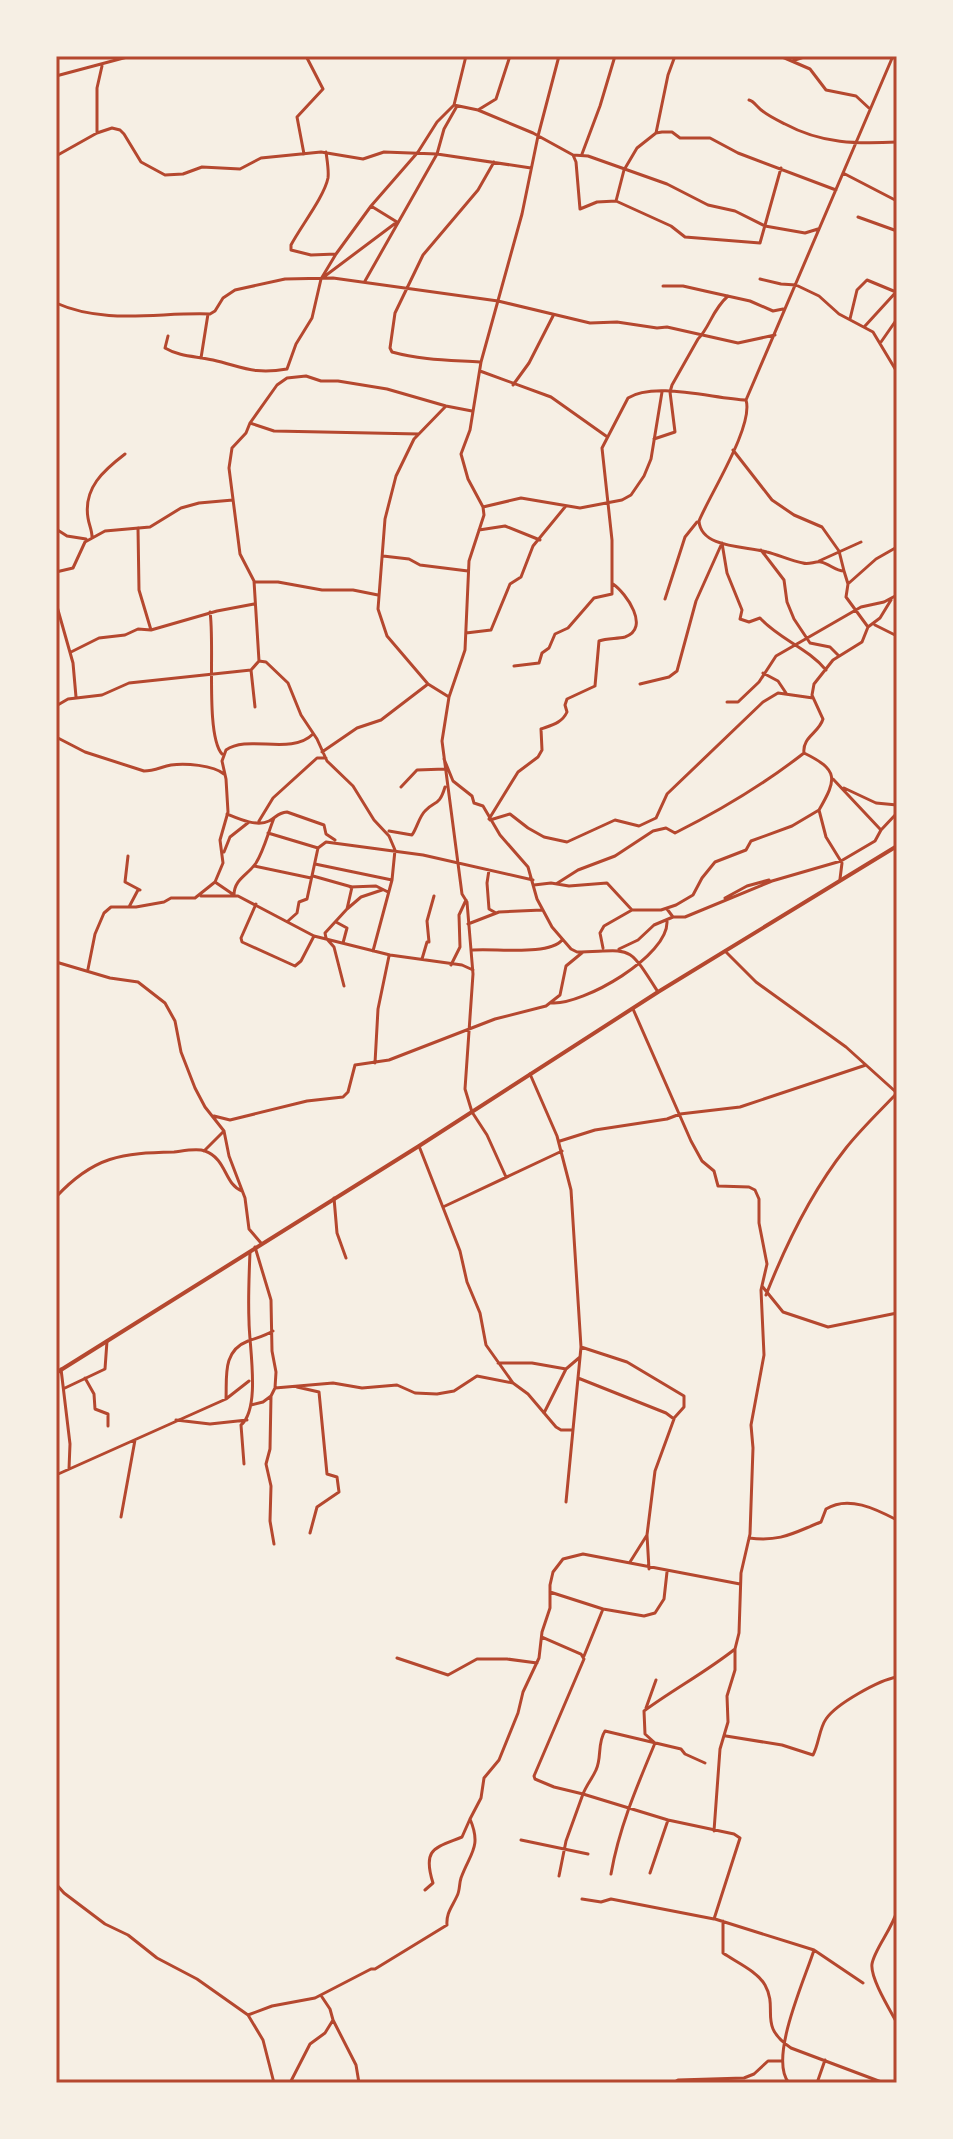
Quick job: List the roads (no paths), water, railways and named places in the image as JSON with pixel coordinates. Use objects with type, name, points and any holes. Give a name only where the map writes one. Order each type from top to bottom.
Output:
[{"type":"main road","points":[[59,1371],[658,992],[897,846]]},
{"type":"street","points":[[56,76],[131,56]]},
{"type":"street","points":[[304,154],[297,117],[323,89],[306,56]]},
{"type":"street","points":[[365,281],[437,154],[444,129],[456,105],[466,56]]},
{"type":"street","points":[[478,110],[496,99],[510,56]]},
{"type":"street","points":[[506,1177],[481,1124],[472,1112],[465,1089],[473,997],[472,950],[442,741],[449,697],[465,650],[468,571],[484,515],[462,459],[481,362],[522,214],[559,56]]},
{"type":"street","points":[[580,155],[586,147],[615,56]]},
{"type":"street","points":[[656,133],[675,56]]},
{"type":"street","points":[[780,56],[810,69],[826,90],[854,95],[870,109]]},
{"type":"street","points":[[791,62],[807,56]]},
{"type":"street","points":[[665,599],[685,537],[699,521],[733,450],[748,414],[746,400],[893,56]]},
{"type":"street","points":[[97,133],[97,88],[102,66]]},
{"type":"street","points":[[749,100],[778,120],[831,142],[897,142]]},
{"type":"street","points":[[456,105],[478,110],[573,155],[667,184],[708,205],[735,211],[765,226],[805,233],[818,229]]},
{"type":"street","points":[[168,336],[164,346],[166,350],[180,355],[253,372],[287,369],[296,344],[312,318],[321,279],[336,254],[371,206],[418,152],[437,122],[456,105]]},
{"type":"street","points":[[57,155],[112,128],[120,130],[141,162],[165,175],[183,174],[204,167],[240,169],[261,158],[326,152],[363,159],[384,152],[418,152],[531,168]]},
{"type":"street","points":[[616,201],[624,170],[639,145],[656,133],[672,132],[680,138],[710,138],[738,153],[836,190]]},
{"type":"street","points":[[326,152],[328,176],[321,196],[290,248],[308,254],[336,254]]},
{"type":"street","points":[[573,155],[580,209],[597,202],[616,201],[671,226],[685,237],[760,243],[781,168]]},
{"type":"street","points":[[481,362],[418,359],[391,352],[394,319],[424,252],[478,190],[494,162]]},
{"type":"street","points":[[843,173],[897,201]]},
{"type":"street","points":[[371,206],[397,222]]},
{"type":"street","points":[[858,217],[897,231]]},
{"type":"street","points":[[321,279],[397,222]]},
{"type":"street","points":[[56,303],[84,313],[138,317],[208,314],[215,311],[223,298],[235,290],[285,279],[321,279],[365,281],[406,290],[498,301],[590,323],[667,327],[744,343],[775,335]]},
{"type":"street","points":[[760,279],[796,285],[819,296],[836,313],[865,326],[873,332],[897,372]]},
{"type":"street","points":[[850,319],[857,290],[867,280],[896,292],[865,326]]},
{"type":"street","points":[[663,286],[683,286],[728,296],[773,311],[786,308]]},
{"type":"street","points":[[652,439],[671,435],[676,430],[670,392],[716,307],[728,296]]},
{"type":"street","points":[[200,358],[208,314]]},
{"type":"street","points":[[513,385],[529,363],[553,316]]},
{"type":"street","points":[[880,343],[897,319]]},
{"type":"street","points":[[890,361],[897,359]]},
{"type":"street","points":[[480,371],[551,397],[606,436]]},
{"type":"street","points":[[56,706],[76,698],[102,695],[129,683],[251,670],[259,661],[254,581],[241,556],[229,473],[231,451],[277,385],[287,378],[298,376],[387,389],[472,411]]},
{"type":"street","points":[[483,507],[527,498],[580,508],[622,500],[634,492],[651,459],[662,392]]},
{"type":"street","points":[[514,666],[539,663],[555,634],[568,628],[594,598],[611,595],[612,540],[602,448],[631,396],[670,392],[746,400]]},
{"type":"street","points":[[446,406],[419,434],[396,476],[385,519],[378,609],[385,632],[428,684],[449,697]]},
{"type":"street","points":[[250,423],[274,431],[419,434]]},
{"type":"street","points":[[733,450],[768,496],[794,515],[822,527],[839,551],[848,584],[846,597],[868,627]]},
{"type":"street","points":[[90,539],[90,494],[97,477],[125,454]]},
{"type":"street","points":[[56,572],[74,566],[90,539],[110,529],[154,526],[181,508],[202,502],[233,500]]},
{"type":"street","points":[[466,633],[491,630],[510,584],[521,577],[533,546],[565,507]]},
{"type":"street","points":[[699,521],[700,528],[708,536],[722,543],[761,550],[802,563],[819,561],[861,542]]},
{"type":"street","points":[[479,530],[505,526],[540,540]]},
{"type":"street","points":[[138,528],[139,590],[151,630]]},
{"type":"street","points":[[56,529],[67,536],[90,539]]},
{"type":"street","points":[[722,543],[727,573],[742,610],[740,619],[747,623],[760,618],[778,636],[817,660],[826,670]]},
{"type":"street","points":[[640,684],[669,677],[677,671],[696,601],[722,543]]},
{"type":"street","points":[[848,584],[876,559],[897,547]]},
{"type":"street","points":[[761,550],[784,580],[788,604],[806,638],[810,643],[832,648],[839,656]]},
{"type":"street","points":[[383,556],[409,559],[420,565],[468,571]]},
{"type":"street","points":[[819,561],[844,571]]},
{"type":"street","points":[[254,581],[378,595]]},
{"type":"street","points":[[490,819],[518,772],[538,757],[542,750],[541,729],[565,718],[567,699],[595,686],[599,641],[624,637],[632,631],[637,616],[626,594],[613,584]]},
{"type":"street","points":[[727,702],[738,702],[759,682],[776,656],[866,605],[897,595]]},
{"type":"street","points":[[556,884],[578,870],[615,856],[653,831],[666,828],[675,833],[735,803],[804,753],[806,741],[819,729],[823,719],[813,698],[812,688],[839,656],[862,642],[868,627],[875,624],[891,599]]},
{"type":"street","points":[[56,603],[71,652],[76,698]]},
{"type":"street","points":[[71,652],[99,638],[125,635],[138,629],[151,630],[210,612],[255,604]]},
{"type":"street","points":[[210,612],[213,636],[210,676],[215,741],[216,748],[223,755]]},
{"type":"street","points":[[875,624],[897,636]]},
{"type":"street","points":[[259,661],[266,662],[288,683],[301,715],[322,752],[353,786],[374,820],[385,830],[395,850],[392,880],[373,951]]},
{"type":"street","points":[[251,670],[255,707]]},
{"type":"street","points":[[763,673],[778,681],[786,693]]},
{"type":"street","points":[[322,752],[357,728],[381,720],[428,684]]},
{"type":"street","points":[[490,819],[510,814],[544,837],[567,842],[615,820],[635,826],[646,824],[656,818],[667,794],[702,763],[723,738],[772,696],[786,693],[813,698]]},
{"type":"street","points":[[223,855],[220,840],[227,814],[223,755],[237,743],[268,746],[301,742],[313,734]]},
{"type":"street","points":[[56,737],[85,752],[144,771],[175,765],[217,769],[224,774]]},
{"type":"street","points":[[804,753],[823,763],[833,779],[881,830]]},
{"type":"street","points":[[259,822],[275,796],[283,792],[317,758],[326,758]]},
{"type":"street","points":[[444,759],[453,781],[472,796],[474,803],[483,806],[522,859],[542,910],[562,940],[573,951],[603,949],[631,954],[658,992]]},
{"type":"street","points":[[401,787],[417,770],[445,769]]},
{"type":"street","points":[[603,949],[602,929],[632,910],[667,909],[693,895],[715,862],[744,851],[751,841],[792,826],[819,810],[833,786],[833,779]]},
{"type":"street","points":[[385,830],[412,835],[425,811],[442,798],[446,783]]},
{"type":"street","points":[[840,786],[876,803],[897,805]]},
{"type":"street","points":[[819,810],[826,837],[841,861],[840,880]]},
{"type":"street","points":[[227,814],[249,821],[267,822],[281,812],[287,812],[324,825],[326,834],[338,842]]},
{"type":"street","points":[[616,950],[638,940],[654,925],[673,917],[685,917],[772,881],[841,861],[875,841],[897,813]]},
{"type":"street","points":[[234,895],[241,876],[254,866],[274,817]]},
{"type":"street","points":[[201,896],[215,882],[230,837],[249,821]]},
{"type":"street","points":[[268,833],[318,848]]},
{"type":"street","points":[[288,921],[297,913],[299,902],[307,899],[318,848],[322,843],[338,842],[457,862],[533,882],[569,886],[608,883],[632,910]]},
{"type":"street","points":[[128,856],[125,882],[140,890],[129,907]]},
{"type":"street","points":[[315,864],[392,880]]},
{"type":"street","points":[[254,866],[350,887],[376,886],[388,892]]},
{"type":"street","points":[[489,870],[489,909],[496,913]]},
{"type":"street","points":[[215,882],[314,936],[390,955],[462,965],[473,970]]},
{"type":"street","points":[[347,909],[350,887]]},
{"type":"street","points":[[344,986],[334,947],[325,933],[361,897],[382,890]]},
{"type":"street","points":[[88,969],[89,952],[104,913],[111,907],[164,902],[171,898],[187,900],[201,896],[234,895]]},
{"type":"street","points":[[422,959],[429,942],[427,921],[434,896]]},
{"type":"street","points":[[451,965],[460,947],[459,915],[466,900]]},
{"type":"street","points":[[256,904],[242,942],[295,966],[314,936]]},
{"type":"street","points":[[667,909],[673,917]]},
{"type":"street","points":[[468,924],[496,913],[542,910]]},
{"type":"street","points":[[214,1116],[230,1120],[307,1101],[343,1097],[348,1092],[353,1066],[375,1063],[495,1019],[581,998],[639,963],[666,933],[667,921]]},
{"type":"street","points":[[335,922],[347,928],[343,943]]},
{"type":"street","points":[[472,950],[542,949],[555,947],[562,940]]},
{"type":"street","points":[[725,951],[760,986],[836,1039],[896,1091],[847,1147],[817,1190],[766,1295]]},
{"type":"street","points":[[552,1003],[560,995],[566,966],[583,952]]},
{"type":"street","points":[[375,1063],[378,1009],[390,955]]},
{"type":"street","points":[[56,962],[110,978],[138,982],[165,1003],[175,1021],[180,1048],[195,1088],[224,1131],[242,1191],[249,1229],[261,1243]]},
{"type":"street","points":[[633,1009],[699,1157],[714,1171],[718,1186],[749,1187],[757,1194],[767,1260],[762,1286],[764,1355],[751,1425],[753,1448],[749,1538],[740,1584],[740,1629],[735,1649],[735,1670],[727,1696],[726,1735],[720,1749],[714,1831]]},
{"type":"street","points":[[559,1142],[595,1130],[667,1119],[680,1114],[740,1107],[866,1065]]},
{"type":"street","points":[[530,1074],[559,1142],[571,1190],[581,1347],[566,1502]]},
{"type":"street","points":[[204,1151],[224,1131]]},
{"type":"street","points":[[419,1146],[460,1251],[467,1282],[480,1313],[486,1345],[513,1383],[528,1394],[561,1430],[572,1430]]},
{"type":"street","points":[[56,1197],[76,1178],[121,1154],[204,1151],[223,1165],[232,1185],[242,1191]]},
{"type":"street","points":[[443,1207],[562,1151]]},
{"type":"street","points":[[334,1198],[337,1233],[346,1258]]},
{"type":"street","points":[[253,1248],[270,1295],[273,1331],[275,1388],[271,1396],[270,1449],[266,1464],[271,1486],[270,1521],[274,1544]]},
{"type":"street","points":[[244,1464],[241,1425],[248,1420],[251,1405],[253,1361],[250,1341],[253,1248]]},
{"type":"street","points":[[762,1286],[766,1295],[783,1312],[828,1327],[897,1313]]},
{"type":"street","points":[[226,1399],[228,1358],[241,1345],[273,1331]]},
{"type":"street","points":[[65,1388],[105,1369],[107,1341]]},
{"type":"street","points":[[581,1347],[627,1362],[684,1396],[684,1407],[674,1419],[655,1471],[647,1535],[649,1569]]},
{"type":"street","points":[[544,1413],[566,1369],[580,1357]]},
{"type":"street","points":[[498,1363],[532,1363],[566,1369]]},
{"type":"street","points":[[59,1371],[65,1388],[69,1470]]},
{"type":"street","points":[[275,1388],[333,1383],[362,1388],[397,1385],[411,1392],[428,1394],[454,1391],[477,1376],[513,1383]]},
{"type":"street","points":[[85,1378],[94,1394],[95,1409],[107,1411],[108,1426]]},
{"type":"street","points":[[578,1378],[674,1419]]},
{"type":"street","points":[[56,1475],[226,1399],[251,1379]]},
{"type":"street","points":[[293,1386],[319,1392],[327,1474],[337,1477],[340,1484],[339,1492],[316,1508],[310,1533]]},
{"type":"street","points":[[251,1405],[271,1396]]},
{"type":"street","points":[[176,1420],[210,1424],[248,1420]]},
{"type":"street","points":[[121,1517],[135,1440]]},
{"type":"street","points":[[749,1538],[778,1540],[811,1528],[821,1522],[826,1509],[832,1505],[858,1504],[897,1520]]},
{"type":"street","points":[[629,1564],[647,1535]]},
{"type":"street","points":[[425,1890],[433,1883],[429,1859],[435,1848],[462,1837],[481,1798],[484,1778],[499,1760],[523,1692],[537,1663],[550,1612],[552,1576],[559,1562],[583,1554],[740,1584]]},
{"type":"street","points":[[550,1592],[603,1609],[644,1616],[655,1613],[664,1599],[667,1572]]},
{"type":"street","points":[[603,1609],[534,1776],[554,1787],[740,1838],[714,1919]]},
{"type":"street","points":[[542,1637],[584,1656]]},
{"type":"street","points":[[644,1711],[680,1684],[707,1671],[735,1649]]},
{"type":"street","points":[[397,1658],[448,1675],[477,1659],[537,1663]]},
{"type":"street","points":[[726,1735],[782,1745],[813,1755],[824,1722],[844,1701],[897,1677]]},
{"type":"street","points":[[655,1743],[645,1734],[644,1711],[656,1680]]},
{"type":"street","points":[[559,1876],[566,1841],[588,1779],[596,1769],[603,1732],[681,1749],[705,1763]]},
{"type":"street","points":[[611,1874],[615,1848],[628,1808],[655,1743]]},
{"type":"street","points":[[248,2015],[320,1995],[371,1969],[377,1969],[447,1925],[447,1915],[458,1896],[461,1877],[474,1853],[476,1833],[470,1819]]},
{"type":"street","points":[[650,1873],[668,1820]]},
{"type":"street","points":[[521,1840],[588,1854]]},
{"type":"street","points":[[56,1884],[105,1924],[128,1935],[157,1958],[197,1979],[248,2015],[263,2040],[274,2083]]},
{"type":"street","points":[[582,1899],[601,1902],[611,1899],[723,1921],[814,1950],[863,1983]]},
{"type":"street","points":[[897,1911],[894,1923],[872,1964],[874,1978],[897,2023]]},
{"type":"street","points":[[723,1921],[723,1953],[763,1981],[768,1992],[771,2027],[784,2043],[884,2083]]},
{"type":"street","points":[[789,2083],[783,2076],[781,2061],[784,2043],[814,1950]]},
{"type":"street","points":[[320,1995],[330,2009],[356,2065],[359,2083]]},
{"type":"street","points":[[290,2083],[310,2044],[325,2033],[333,2020]]},
{"type":"street","points":[[817,2083],[825,2060]]},
{"type":"street","points":[[673,2083],[678,2080],[744,2078],[754,2074],[768,2061],[781,2061]]}]
